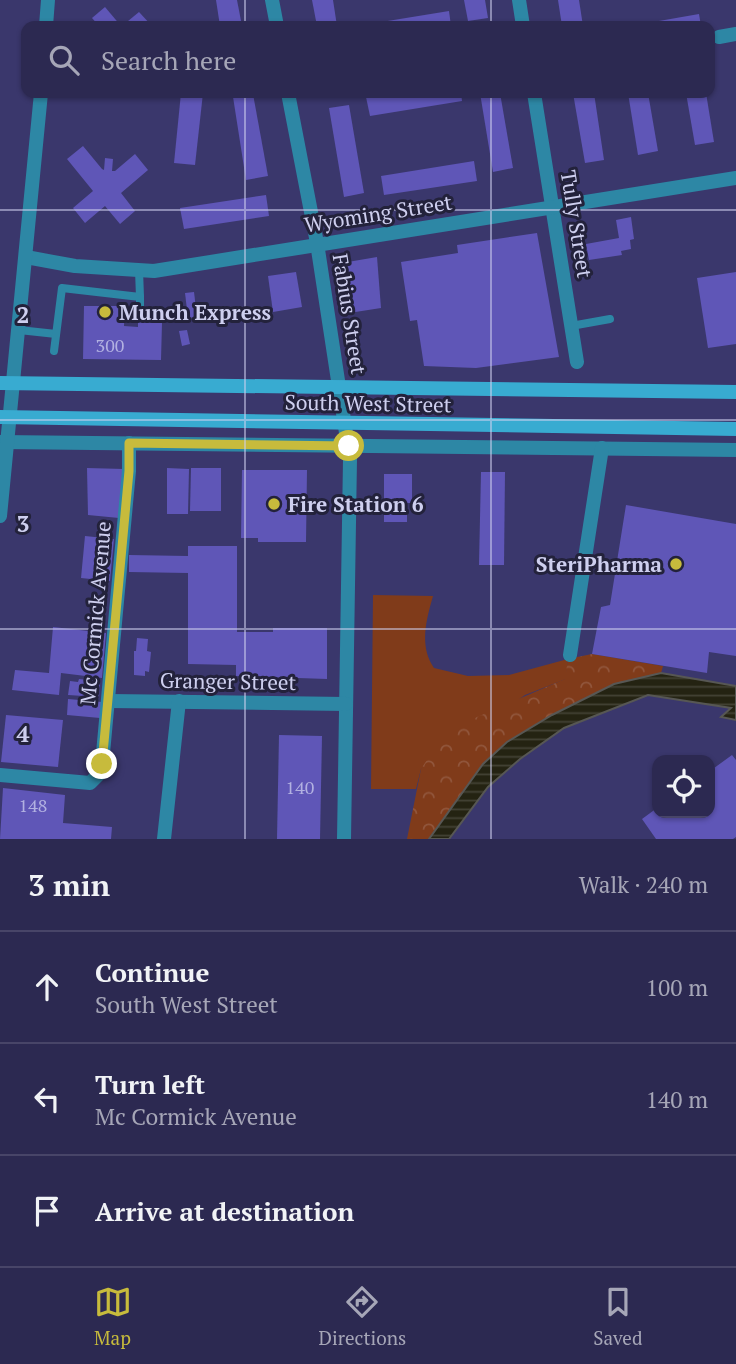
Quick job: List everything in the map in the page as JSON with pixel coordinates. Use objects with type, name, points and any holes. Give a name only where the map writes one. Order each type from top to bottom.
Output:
[{"type":"main road","name":"South West Street","points":[[7,383],[736,392]]},
{"type":"main road","name":"South West Street","points":[[5,417],[736,429]]},
{"type":"street","points":[[47,21],[48,0]]},
{"type":"street","points":[[272,0],[275,21]]},
{"type":"street","points":[[519,0],[522,21]]},
{"type":"street","points":[[719,37],[736,34]]},
{"type":"street","points":[[0,516],[7,383],[19,330],[41,98]]},
{"type":"street","name":"Fabius Street","points":[[289,98],[317,243],[351,470],[344,839]]},
{"type":"street","name":"Tully Street","points":[[535,98],[577,362]]},
{"type":"street","name":"Wyoming Street","points":[[26,257],[75,266],[154,271],[736,177]]},
{"type":"street","name":"South West Street","points":[[4,442],[736,450]]},
{"type":"street","name":"Mc Cormick Avenue","points":[[0,775],[90,783],[100,773],[109,701],[129,471],[129,443]]},
{"type":"street","points":[[570,655],[603,448]]},
{"type":"street","name":"Granger Street","points":[[109,701],[346,704]]},
{"type":"street","points":[[164,839],[179,701]]},
{"type":"lane","points":[[139,270],[140,317]]},
{"type":"lane","points":[[54,351],[62,288],[141,297]]},
{"type":"lane","points":[[571,326],[610,319]]},
{"type":"lane","points":[[19,330],[56,334]]},
{"type":"green space","points":[[373,595],[433,596],[425,642],[429,660],[434,668],[468,676],[509,675],[568,659],[566,679],[525,695],[421,769],[416,789],[371,789]]},
{"type":"green space","points":[[592,654],[663,666],[661,673],[613,684],[483,764],[429,839],[407,839],[421,769],[443,736],[477,717],[565,679],[568,659]]},
{"type":"shaded area","points":[[661,673],[736,686],[736,720],[721,717],[731,708],[648,695],[564,728],[520,759],[488,787],[449,839],[429,839],[483,764],[507,742],[552,715],[614,684]]},
{"type":"building","points":[[216,0],[237,0],[241,21],[219,21]]},
{"type":"building","points":[[312,0],[333,0],[336,21],[316,21]]},
{"type":"building","points":[[464,0],[485,0],[488,18],[468,21]]},
{"type":"building","points":[[558,0],[579,0],[582,21],[561,21]]},
{"type":"building","points":[[105,7],[117,21],[95,21],[92,18]]},
{"type":"building","points":[[449,11],[450,21],[388,21]]},
{"type":"building","points":[[139,12],[147,21],[128,21]]},
{"type":"building","points":[[699,14],[700,21],[659,21]]},
{"type":"building","points":[[180,98],[202,98],[195,165],[174,163]]},
{"type":"building","points":[[233,98],[254,98],[268,176],[246,180]]},
{"type":"building","points":[[366,98],[462,98],[462,101],[370,116]]},
{"type":"building","points":[[481,98],[501,98],[513,168],[493,172]]},
{"type":"building","points":[[574,98],[595,98],[604,160],[585,163]]},
{"type":"building","points":[[629,98],[649,98],[658,151],[638,155]]},
{"type":"building","points":[[687,98],[707,98],[714,142],[695,145]]},
{"type":"building","points":[[349,105],[364,193],[344,197],[329,108]]},
{"type":"building","points":[[83,146],[104,170],[105,158],[113,159],[112,171],[115,171],[135,154],[148,170],[121,193],[135,211],[120,224],[105,206],[85,223],[73,208],[93,191],[67,159]]},
{"type":"building","points":[[474,161],[477,181],[384,195],[381,176]]},
{"type":"building","points":[[266,195],[269,216],[184,229],[180,208]]},
{"type":"building","points":[[631,217],[634,239],[630,240],[631,249],[621,251],[622,255],[589,260],[586,244],[619,238],[616,220]]},
{"type":"building","points":[[537,233],[559,357],[476,368],[424,366],[417,320],[410,321],[401,262],[458,253],[457,245]]},
{"type":"building","points":[[377,257],[381,308],[349,313],[342,263]]},
{"type":"building","points":[[296,272],[302,307],[273,312],[268,276]]},
{"type":"building","points":[[736,272],[736,344],[708,348],[697,278]]},
{"type":"building","points":[[194,292],[197,317],[188,318],[185,293]]},
{"type":"building","points":[[84,306],[125,306],[124,326],[138,327],[138,322],[162,323],[161,360],[83,359]]},
{"type":"building","points":[[187,330],[190,344],[182,346],[179,331]]},
{"type":"building","points":[[87,468],[124,469],[119,518],[88,515]]},
{"type":"building","points":[[167,468],[189,469],[188,514],[167,514]]},
{"type":"building","points":[[191,468],[221,468],[221,511],[190,511]]},
{"type":"building","name":"Fire Station 6","points":[[242,470],[307,470],[306,542],[258,542],[258,538],[241,538]]},
{"type":"building","points":[[481,472],[505,472],[504,565],[479,565]]},
{"type":"building","points":[[384,474],[412,474],[412,503],[407,503],[407,522],[384,522]]},
{"type":"building","name":"SteriPharma","points":[[626,505],[736,524],[736,656],[709,652],[707,673],[592,654],[601,607],[610,605]]},
{"type":"building","points":[[85,536],[114,539],[110,581],[81,578]]},
{"type":"building","points":[[188,546],[237,546],[237,632],[273,632],[273,628],[327,628],[327,679],[236,676],[236,665],[188,664],[188,573],[129,572],[129,555],[188,556]]},
{"type":"building","points":[[53,627],[106,633],[102,678],[61,673],[59,695],[12,690],[15,670],[49,673]]},
{"type":"building","points":[[137,638],[148,639],[147,651],[151,652],[149,672],[145,671],[145,676],[134,675]]},
{"type":"building","points":[[79,679],[100,681],[99,697],[68,695],[70,681],[78,682]]},
{"type":"building","points":[[68,699],[102,702],[100,718],[67,715]]},
{"type":"building","points":[[6,715],[63,720],[58,767],[1,762]]},
{"type":"building","points":[[279,735],[322,736],[320,839],[277,839]]},
{"type":"building","points":[[732,755],[736,760],[736,837],[656,839],[642,819],[652,812],[652,818],[715,818],[715,767]]},
{"type":"building","points":[[3,788],[65,795],[63,823],[112,827],[111,839],[0,839]]},
{"type":"place","name":"Munch Express","points":[[105,312]]},
{"type":"place","name":"Fire Station 6","points":[[274,504]]},
{"type":"place","name":"SteriPharma","points":[[676,564]]},
{"type":"route","points":[[102,764],[129,471],[129,443],[349,446]]}]
